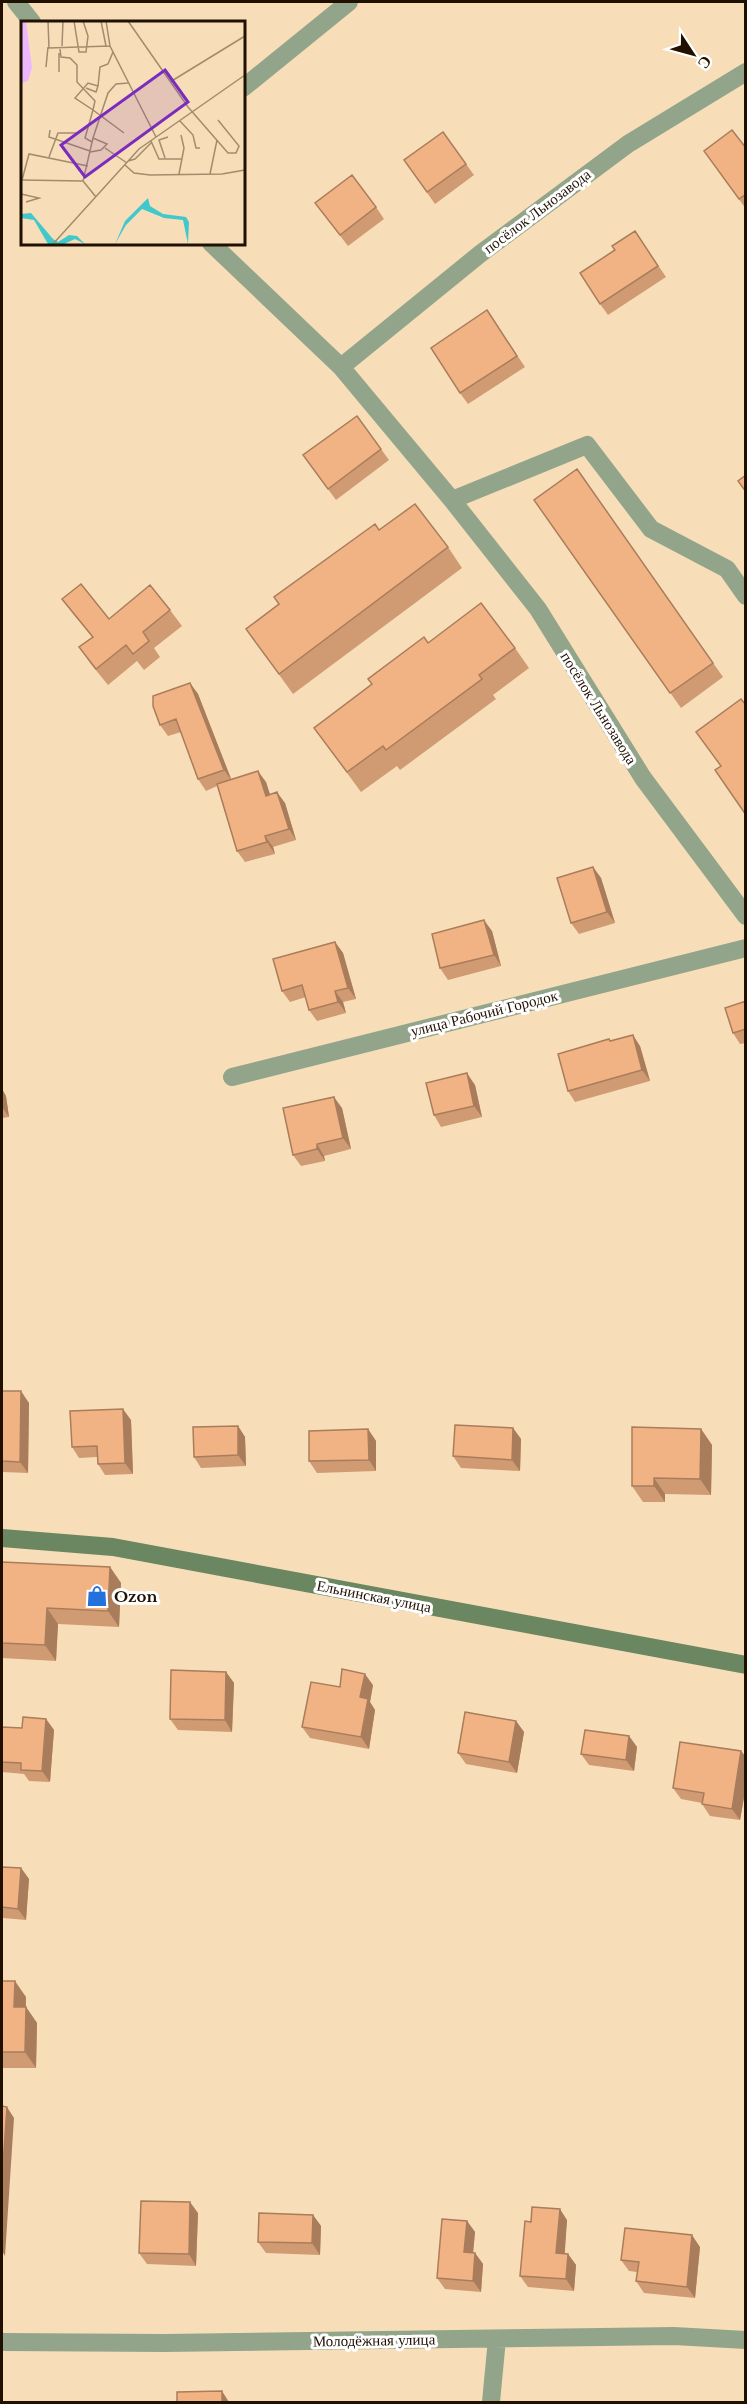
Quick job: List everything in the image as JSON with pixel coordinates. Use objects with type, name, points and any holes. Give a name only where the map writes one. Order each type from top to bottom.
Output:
[{"type":"main road","name":"Ельнинская улица","points":[[2,1538],[113,1548],[746,1665]]},
{"type":"street","points":[[16,2],[31,21]]},
{"type":"street","points":[[244,87],[349,2]]},
{"type":"street","name":"посёлок Льнозавода","points":[[341,367],[480,254],[628,144],[746,72]]},
{"type":"street","name":"посёлок Льнозавода","points":[[212,244],[341,367],[452,500],[538,609],[643,778],[746,916]]},
{"type":"street","points":[[452,500],[587,446],[651,529],[727,569],[746,596]]},
{"type":"street","name":"улица Рабочий Городок","points":[[232,1077],[741,949]]},
{"type":"street","name":"Молодёжная улица","points":[[2,2342],[164,2343],[674,2336],[746,2340]]},
{"type":"street","points":[[491,2403],[497,2339]]},
{"type":"building","points":[[732,130],[746,148],[746,194],[739,199],[704,151]]},
{"type":"building","points":[[443,132],[466,164],[427,192],[404,160]]},
{"type":"building","points":[[352,175],[376,207],[340,235],[315,203]]},
{"type":"building","points":[[635,231],[658,266],[600,304],[580,273],[615,250],[612,246]]},
{"type":"building","points":[[487,310],[517,356],[460,393],[431,348]]},
{"type":"building","points":[[357,416],[381,449],[328,489],[303,455]]},
{"type":"building","points":[[577,469],[713,663],[670,693],[534,500]]},
{"type":"building","points":[[746,475],[746,492],[738,481]]},
{"type":"building","points":[[415,504],[448,547],[279,674],[246,629],[279,604],[274,597],[375,524],[379,530]]},
{"type":"building","points":[[81,584],[109,619],[150,585],[170,610],[143,632],[149,641],[133,654],[126,645],[96,669],[79,647],[93,637],[62,599]]},
{"type":"building","points":[[481,603],[515,648],[479,675],[482,679],[386,750],[383,746],[347,772],[314,728],[372,684],[368,679],[424,637],[428,643]]},
{"type":"building","points":[[190,683],[224,770],[198,779],[176,719],[160,725],[153,706],[153,696]]},
{"type":"building","points":[[741,699],[746,705],[746,815],[715,770],[721,766],[696,732]]},
{"type":"building","points":[[258,771],[266,796],[277,792],[289,829],[265,836],[267,842],[237,851],[217,784]]},
{"type":"building","points":[[593,867],[607,912],[571,923],[557,878]]},
{"type":"building","points":[[484,920],[494,955],[440,968],[432,934]]},
{"type":"building","points":[[335,942],[348,988],[335,991],[338,1002],[309,1010],[302,985],[282,991],[273,959]]},
{"type":"building","points":[[746,1001],[746,1029],[733,1033],[725,1008]]},
{"type":"building","points":[[633,1035],[642,1070],[568,1091],[558,1054],[609,1039],[610,1041]]},
{"type":"building","points":[[467,1073],[474,1106],[434,1115],[426,1083]]},
{"type":"building","points":[[334,1097],[343,1138],[317,1144],[317,1149],[293,1155],[283,1108]]},
{"type":"building","points":[[2,1391],[21,1391],[20,1462],[2,1461]]},
{"type":"building","points":[[123,1409],[125,1463],[98,1464],[97,1446],[72,1447],[70,1411]]},
{"type":"building","points":[[455,1425],[513,1428],[512,1460],[453,1456]]},
{"type":"building","points":[[238,1426],[238,1455],[194,1457],[193,1427]]},
{"type":"building","points":[[632,1427],[701,1429],[700,1479],[654,1478],[654,1486],[632,1486]]},
{"type":"building","points":[[368,1429],[369,1460],[309,1461],[309,1431]]},
{"type":"building","points":[[2,1562],[110,1567],[108,1611],[47,1608],[45,1645],[2,1643]]},
{"type":"building","points":[[342,1669],[365,1674],[360,1697],[368,1699],[361,1737],[302,1727],[311,1682],[340,1687]]},
{"type":"building","points":[[171,1670],[226,1672],[225,1720],[170,1719]]},
{"type":"building","points":[[465,1712],[516,1721],[509,1762],[458,1753]]},
{"type":"building","points":[[23,1717],[46,1719],[42,1771],[21,1770],[21,1763],[2,1762],[2,1727],[22,1728]]},
{"type":"building","points":[[585,1730],[629,1736],[626,1760],[581,1754]]},
{"type":"building","points":[[680,1742],[741,1751],[732,1809],[702,1804],[704,1793],[673,1788]]},
{"type":"building","points":[[2,1867],[21,1868],[18,1909],[2,1907]]},
{"type":"building","points":[[2,1981],[15,1981],[14,2007],[26,2007],[25,2052],[2,2052]]},
{"type":"building","points":[[2,2106],[7,2107],[2,2179]]},
{"type":"building","points":[[141,2201],[190,2202],[189,2254],[139,2253]]},
{"type":"building","points":[[532,2207],[560,2209],[556,2253],[568,2254],[566,2279],[520,2276],[525,2221],[531,2222]]},
{"type":"building","points":[[259,2213],[313,2215],[312,2243],[258,2242]]},
{"type":"building","points":[[442,2219],[467,2221],[464,2252],[475,2253],[473,2281],[437,2278]]},
{"type":"building","points":[[625,2228],[692,2235],[687,2287],[636,2281],[639,2262],[621,2260]]},
{"type":"building","points":[[222,2391],[222,2403],[177,2403],[177,2392]]},
{"type":"place","name":"Ozon","points":[[97,1596]]}]
